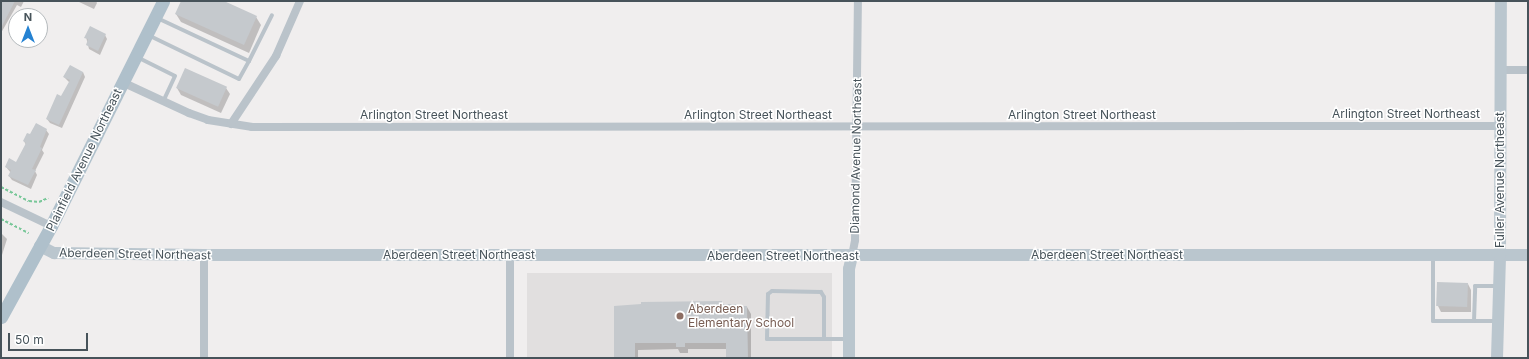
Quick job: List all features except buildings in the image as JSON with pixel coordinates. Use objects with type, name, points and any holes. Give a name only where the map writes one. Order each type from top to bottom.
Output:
[{"type":"main road","name":"Plainfield Avenue Northeast","points":[[1,317],[51,226],[163,1]]},
{"type":"street","points":[[231,124],[276,56],[300,1]]},
{"type":"street","name":"Diamond Avenue Northeast","points":[[849,358],[849,269],[854,240],[858,1]]},
{"type":"street","name":"Fuller Avenue Northeast","points":[[1496,358],[1500,255],[1499,126],[1501,1]]},
{"type":"street","points":[[1500,70],[1528,70]]},
{"type":"street","name":"Arlington Street Northeast","points":[[122,82],[162,102],[208,120],[231,124],[277,128],[1499,126]]},
{"type":"street","points":[[1,202],[51,226]]},
{"type":"street","name":"Aberdeen Street Northeast","points":[[40,246],[54,254],[204,255],[1528,255]]},
{"type":"street","points":[[204,255],[204,358]]},
{"type":"street","points":[[510,255],[510,358]]},
{"type":"lane","points":[[146,34],[240,79],[272,15]]},
{"type":"lane","points":[[155,17],[249,61]]},
{"type":"lane","points":[[135,56],[175,76],[162,102]]},
{"type":"lane","points":[[1433,254],[1433,321],[1497,322]]},
{"type":"lane","points":[[1474,321],[1475,286],[1498,286]]},
{"type":"lane","points":[[824,338],[824,297],[821,292],[772,291],[768,294],[767,339],[849,339]]},
{"type":"path","points":[[1,187],[30,201],[39,202],[48,198]]},
{"type":"path","points":[[1,218],[29,233]]},
{"type":"shaded area","name":"Aberdeen Elementary School","points":[[527,273],[832,273],[832,358],[527,358]]},
{"type":"place","name":"Aberdeen Elementary School","points":[[680,316]]}]
